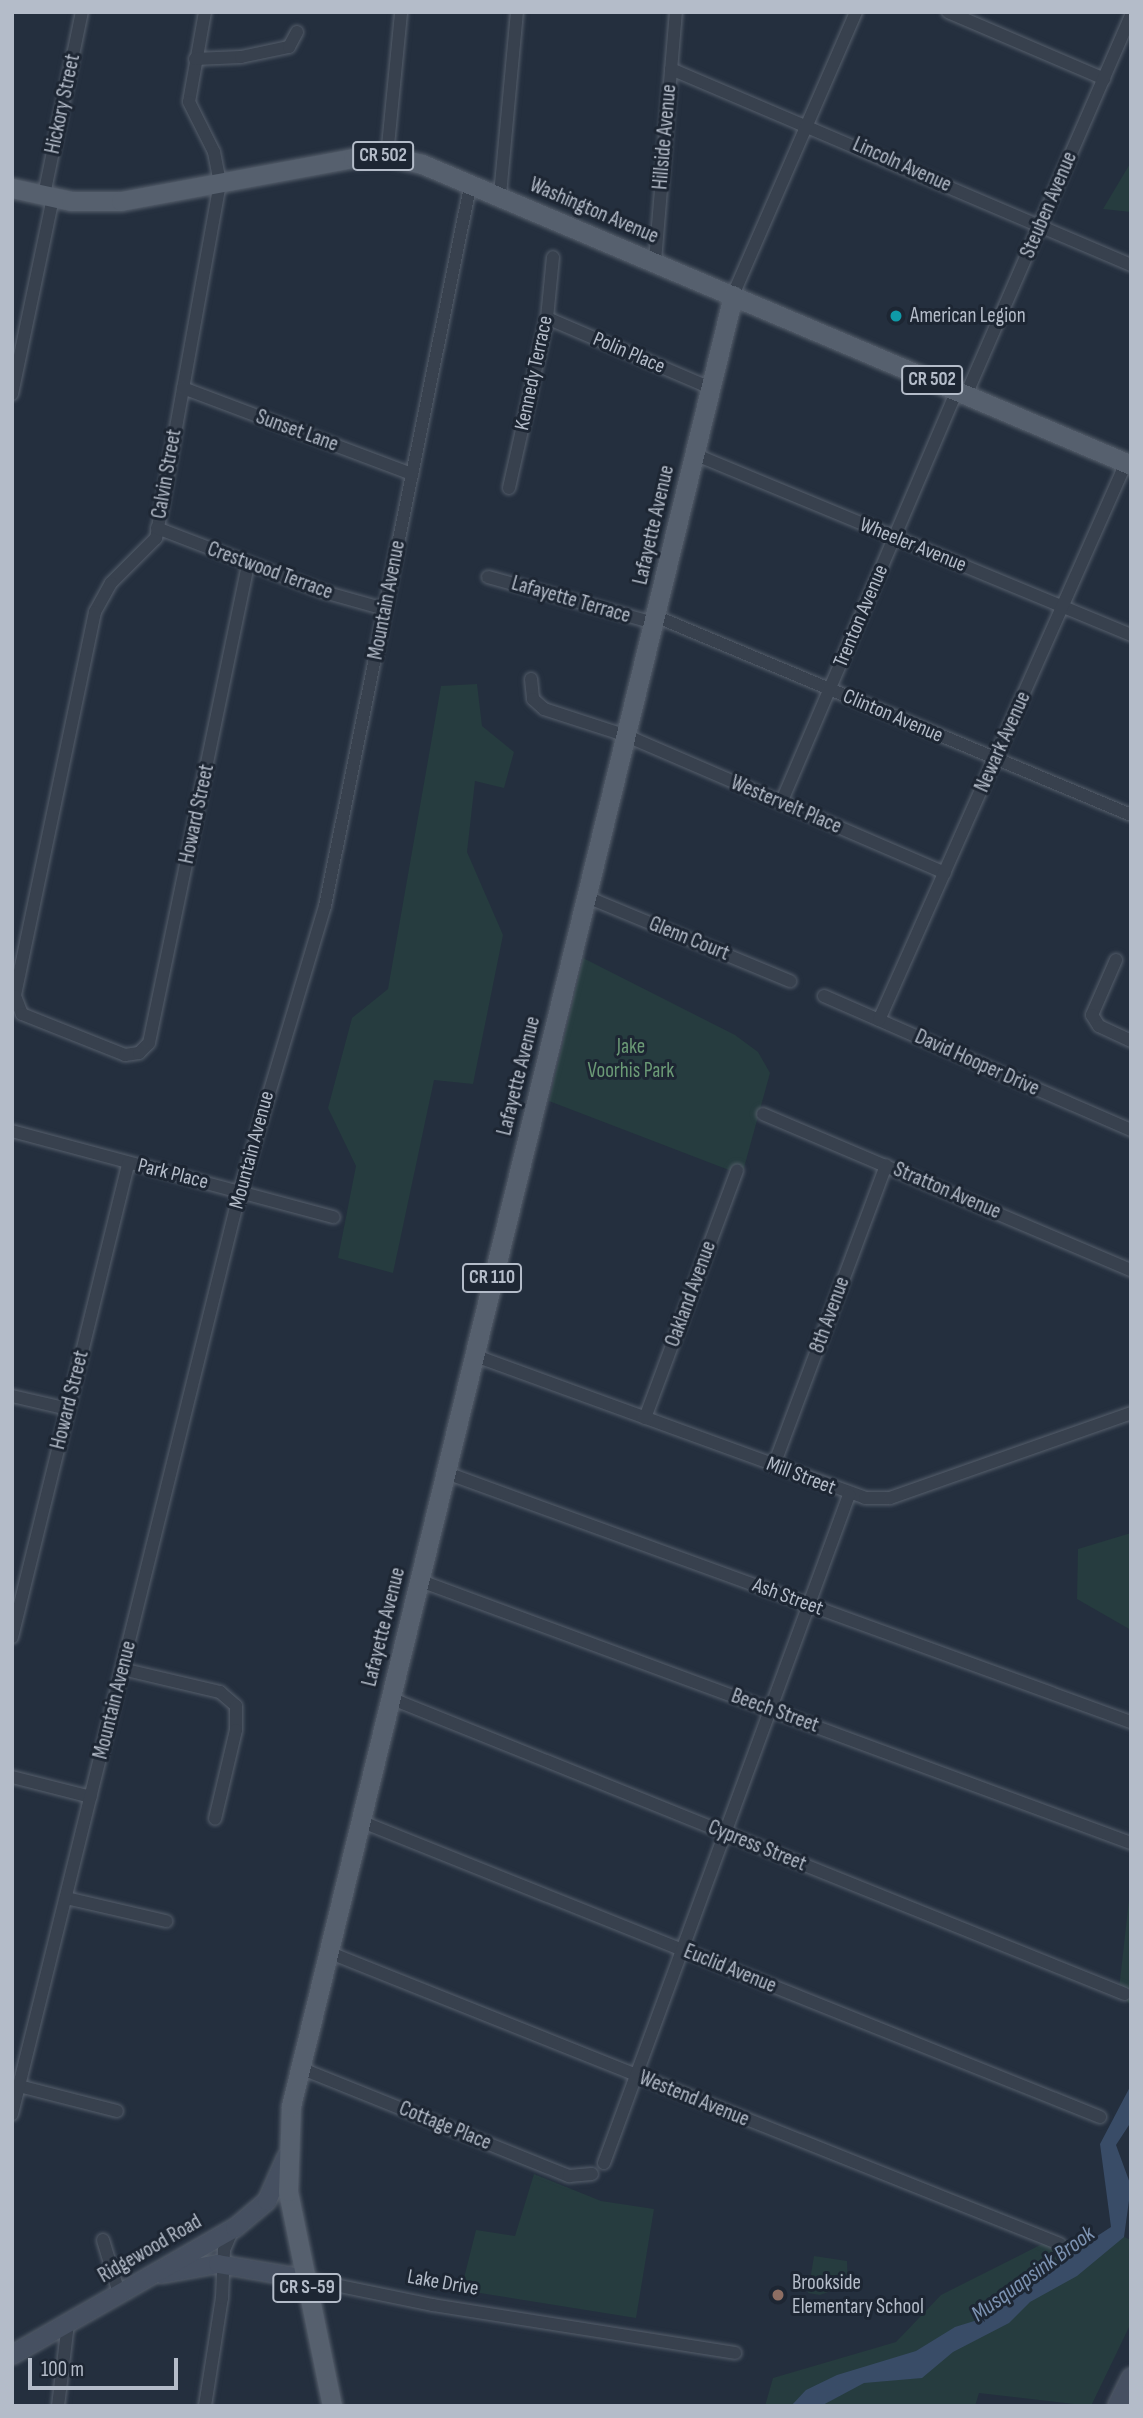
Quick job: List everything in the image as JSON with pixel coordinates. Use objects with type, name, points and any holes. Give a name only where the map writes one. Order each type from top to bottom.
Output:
[{"type":"main road","name":"Washington Avenue","points":[[12,188],[49,196],[121,201],[353,158],[387,156],[471,182],[1128,464]]},
{"type":"main road","name":"Lafayette Avenue","points":[[286,2164],[300,2068],[733,295]]},
{"type":"main road","name":"Ridgewood Road","points":[[12,2355],[235,2228],[267,2201],[286,2164]]},
{"type":"main road","name":"CR S-59","points":[[286,2164],[332,2406]]},
{"type":"main road","name":"Lake Drive","points":[[145,2278],[187,2268],[225,2265],[306,2279]]},
{"type":"main road","points":[[1117,2406],[1131,2377]]},
{"type":"street","name":"Hickory Street","points":[[12,394],[82,12]]},
{"type":"street","name":"Calvin Street","points":[[132,1055],[22,1014],[16,1000],[95,612],[111,583],[156,537],[158,528],[219,183],[214,152],[189,102],[205,12]]},
{"type":"street","points":[[387,156],[401,12]]},
{"type":"street","points":[[500,195],[517,12]]},
{"type":"street","name":"Hillside Avenue","points":[[655,261],[676,12]]},
{"type":"street","name":"Lafayette Avenue","points":[[733,295],[856,12]]},
{"type":"street","points":[[948,12],[1104,79]]},
{"type":"street","name":"Steuben Avenue","points":[[962,393],[1041,226],[1131,15]]},
{"type":"street","points":[[195,59],[241,57],[289,47],[297,32]]},
{"type":"street","name":"Lincoln Avenue","points":[[671,69],[808,125],[1131,265]]},
{"type":"street","name":"Mountain Avenue","points":[[12,2114],[240,1191],[316,941],[471,182]]},
{"type":"street","name":"Kennedy Terrace","points":[[509,488],[547,318],[553,257]]},
{"type":"street","name":"Polin Place","points":[[547,318],[710,388]]},
{"type":"street","name":"Sunset Lane","points":[[183,388],[412,474]]},
{"type":"street","name":"Trenton Avenue","points":[[781,803],[895,537],[962,393]]},
{"type":"street","name":"Wheeler Avenue","points":[[694,454],[1131,635]]},
{"type":"street","name":"Newark Avenue","points":[[879,1020],[1128,464]]},
{"type":"street","name":"Crestwood Terrace","points":[[158,528],[248,564],[385,609]]},
{"type":"street","name":"Howard Street","points":[[132,1055],[149,1043],[248,564]]},
{"type":"street","name":"Lafayette Terrace","points":[[488,577],[655,620]]},
{"type":"street","name":"Clinton Avenue","points":[[655,620],[830,689],[1131,815]]},
{"type":"street","name":"Westervelt Place","points":[[531,679],[533,699],[544,709],[627,736],[945,873]]},
{"type":"street","name":"Glenn Court","points":[[587,897],[790,981]]},
{"type":"street","points":[[1116,960],[1092,1015],[1099,1026],[1131,1041]]},
{"type":"street","name":"David Hooper Drive","points":[[824,996],[1131,1130]]},
{"type":"street","name":"Stratton Avenue","points":[[763,1114],[1131,1270]]},
{"type":"street","name":"Park Place","points":[[12,1130],[334,1217]]},
{"type":"street","name":"Howard Street","points":[[12,1637],[128,1163]]},
{"type":"street","name":"8th Avenue","points":[[774,1465],[886,1165]]},
{"type":"street","name":"Oakland Avenue","points":[[645,1418],[737,1171]]},
{"type":"street","name":"Mill Street","points":[[473,1355],[849,1495],[890,1498],[1131,1413]]},
{"type":"street","points":[[12,1396],[68,1409]]},
{"type":"street","name":"Ash Street","points":[[444,1472],[1131,1722]]},
{"type":"street","points":[[604,2163],[849,1495]]},
{"type":"street","name":"Beech Street","points":[[418,1580],[1131,1843]]},
{"type":"street","points":[[122,1669],[220,1692],[236,1706],[236,1730],[215,1819]]},
{"type":"street","name":"Cypress Street","points":[[390,1698],[1125,1994]]},
{"type":"street","points":[[12,1777],[91,1797]]},
{"type":"street","name":"Euclid Avenue","points":[[360,1821],[1100,2117]]},
{"type":"street","points":[[66,1898],[166,1921]]},
{"type":"street","name":"Westend Avenue","points":[[328,1952],[1060,2244]]},
{"type":"street","name":"Cottage Place","points":[[300,2068],[569,2176],[592,2174]]},
{"type":"street","points":[[19,2086],[117,2111]]},
{"type":"street","points":[[205,2406],[226,2243],[235,2228]]},
{"type":"street","points":[[103,2240],[119,2293]]},
{"type":"street","name":"Lake Drive","points":[[306,2279],[433,2305],[735,2353]]},
{"type":"street","points":[[58,2406],[68,2323]]},
{"type":"green space","points":[[1131,162],[1131,212],[1103,209]]},
{"type":"green space","points":[[477,684],[482,726],[514,752],[504,788],[475,781],[467,852],[503,935],[473,1084],[434,1080],[393,1273],[338,1258],[356,1166],[328,1108],[352,1018],[388,989],[441,686]]},
{"type":"green space","name":"Jake Voorhis Park","points":[[583,958],[735,1035],[758,1052],[770,1073],[742,1175],[549,1101]]},
{"type":"green space","points":[[1131,1533],[1131,1630],[1077,1599],[1078,1549]]},
{"type":"green space","points":[[1131,1882],[1131,2007],[1119,1989]]},
{"type":"green space","points":[[534,2174],[601,2201],[654,2209],[636,2318],[461,2290],[476,2230],[515,2236]]},
{"type":"green space","points":[[1124,2237],[1131,2240],[1131,2323],[1091,2406],[979,2393],[975,2406],[765,2406],[773,2378],[896,2342],[941,2295],[1048,2241]]},
{"type":"green space","points":[[814,2256],[847,2261],[848,2285],[820,2295],[808,2293]]},
{"type":"water","points":[[1131,2085],[1131,2122],[1116,2145],[1131,2186],[1124,2237],[1077,2276],[1030,2302],[1009,2323],[953,2352],[922,2378],[864,2383],[821,2406],[791,2406],[806,2390],[837,2375],[916,2351],[955,2327],[987,2317],[1022,2285],[1111,2227],[1100,2144]]},
{"type":"place","name":"American Legion","points":[[896,316]]},
{"type":"place","name":"Brookside Elementary School","points":[[778,2295]]},
{"type":"water label","name":"Musquapsink Brook","points":[[1033,2274]]}]
